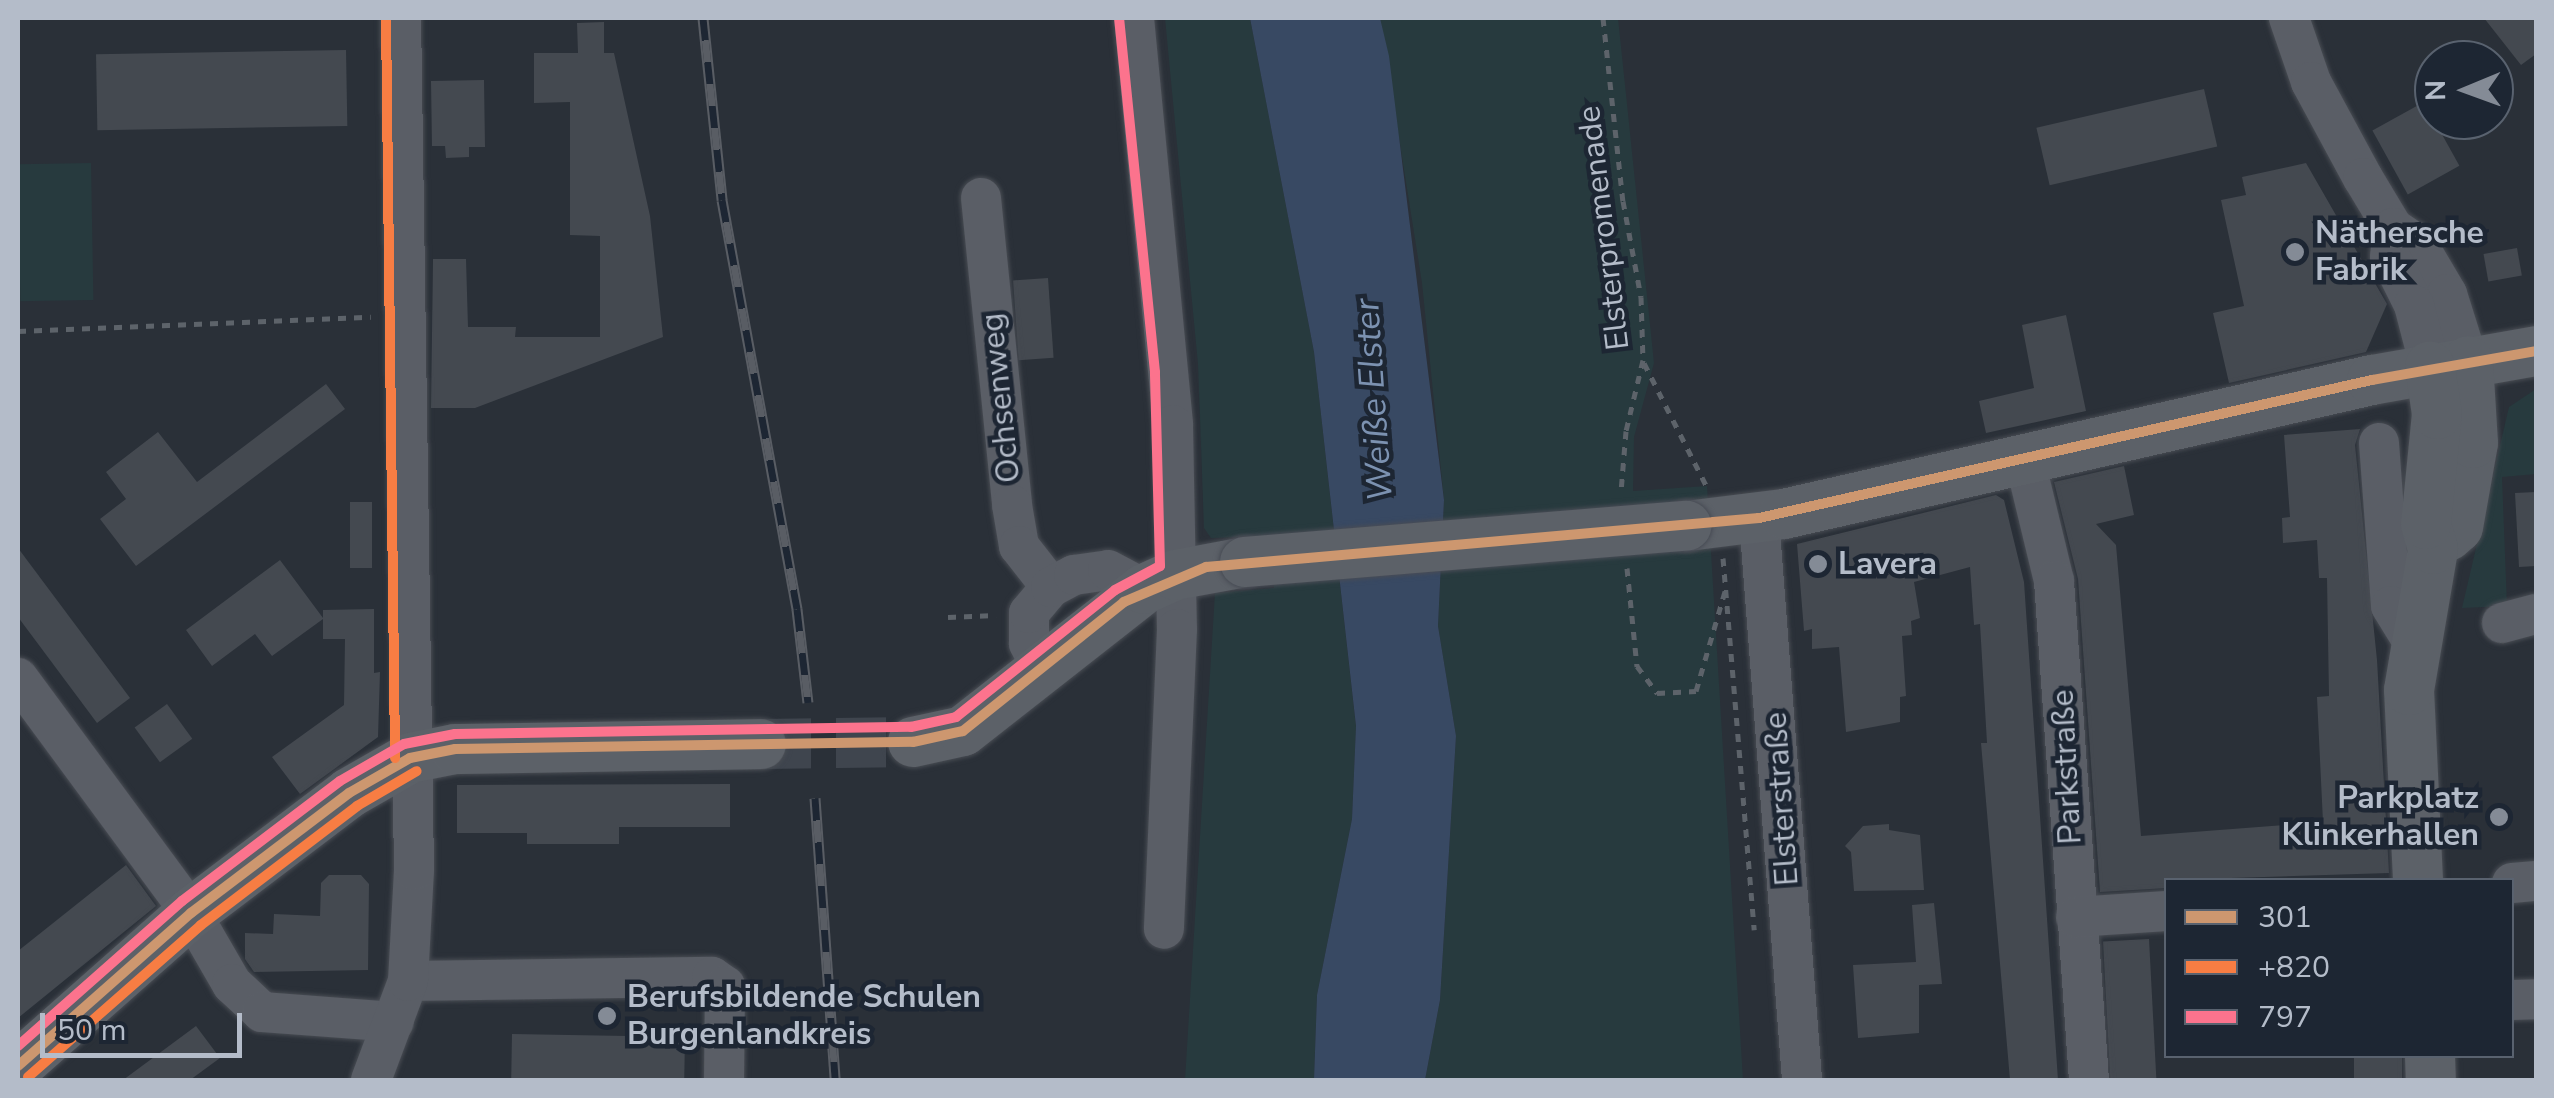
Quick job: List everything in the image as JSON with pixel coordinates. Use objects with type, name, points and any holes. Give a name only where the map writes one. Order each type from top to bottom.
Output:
[{"type":"main road","points":[[914,742],[963,731],[1160,582],[1245,562],[1720,524],[2449,364],[2536,351]]},
{"type":"main road","points":[[2418,878],[2408,728],[2415,646],[2434,549],[2426,524],[2436,414],[2449,364]]},
{"type":"main road","points":[[18,1065],[191,913],[349,794],[410,758],[455,749],[761,744]]},
{"type":"street","points":[[370,1080],[408,981],[410,758],[401,18]]},
{"type":"street","points":[[1134,18],[1170,371],[1160,582],[1164,929]]},
{"type":"street","points":[[2288,18],[2323,108],[2393,228],[2390,257],[2422,324],[2449,364]]},
{"type":"street","name":"Ochsenweg","points":[[981,198],[1012,505],[1019,546],[1040,600],[1029,643],[1042,669]]},
{"type":"street","points":[[2378,443],[2391,606],[2415,646]]},
{"type":"street","name":"Parkstraße","points":[[2024,457],[2054,581],[2089,1080]]},
{"type":"street","name":"Elsterstraße","points":[[1720,524],[1802,1080]]},
{"type":"street","points":[[1040,600],[1074,575],[1108,570],[1160,582]]},
{"type":"street","points":[[18,678],[191,913],[232,984],[262,1012],[394,1022]]},
{"type":"street","points":[[2076,917],[2164,911]]},
{"type":"street","points":[[408,981],[712,977],[724,986],[724,1080]]},
{"type":"path","name":"Elsterpromenade","points":[[1604,18],[1622,201],[1640,296],[1642,360],[1626,431],[1622,511]]},
{"type":"path","points":[[18,331],[404,316]]},
{"type":"path","points":[[1642,360],[1702,470],[1720,524],[1755,943]]},
{"type":"path","points":[[1626,551],[1637,666],[1657,693],[1696,691],[1725,591]]},
{"type":"path","points":[[948,617],[1040,600]]},
{"type":"green space","points":[[1165,18],[1250,18],[1314,352],[1356,727],[1352,819],[1317,995],[1314,1080],[1185,1080],[1215,593],[1274,588],[1269,536],[1211,538],[1204,528],[1198,364]]},
{"type":"green space","points":[[1380,18],[1618,18],[1654,363],[1634,437],[1633,491],[1707,486],[1743,1080],[1425,1080],[1440,1000],[1456,736],[1438,626],[1444,500],[1422,283]]},
{"type":"green space","points":[[91,163],[93,300],[20,301],[18,164]]},
{"type":"green space","points":[[2536,389],[2536,474],[2502,477],[2507,606],[2462,608],[2509,407]]},
{"type":"water","name":"Weiße Elster","points":[[1250,18],[1380,18],[1389,56],[1444,500],[1438,626],[1456,736],[1440,1000],[1425,1080],[1314,1080],[1317,995],[1352,819],[1356,726],[1314,352]]},
{"type":"building","points":[[2484,18],[2536,18],[2536,54],[2521,65],[2514,56],[2514,40],[2501,40]]},
{"type":"building","points":[[604,22],[604,53],[614,53],[650,216],[663,337],[475,408],[431,408],[433,259],[466,259],[468,327],[516,327],[515,337],[600,337],[600,236],[570,235],[570,102],[534,103],[534,53],[578,53],[577,23]]},
{"type":"building","points":[[346,50],[347,126],[97,130],[96,54]]},
{"type":"building","points":[[484,80],[485,147],[469,147],[469,157],[446,158],[445,146],[432,146],[431,81]]},
{"type":"building","points":[[2204,89],[2217,146],[2050,185],[2036,128]]},
{"type":"building","points":[[2414,108],[2414,140],[2445,140],[2459,166],[2408,194],[2372,131]]},
{"type":"building","name":"Näthersche Fabrik","points":[[2306,163],[2387,304],[2366,352],[2229,383],[2213,313],[2244,306],[2221,200],[2246,195],[2242,177]]},
{"type":"building","points":[[2517,248],[2522,276],[2488,281],[2484,254]]},
{"type":"building","points":[[1048,278],[1054,358],[1019,360],[1013,280]]},
{"type":"building","points":[[2066,315],[2086,411],[1986,433],[1979,401],[2034,388],[2022,325]]},
{"type":"building","points":[[326,384],[345,409],[136,566],[100,519],[126,499],[106,472],[158,432],[197,482]]},
{"type":"building","points":[[2360,429],[2355,445],[2377,660],[2389,873],[2164,878],[2164,888],[2100,892],[2078,579],[2054,482],[2124,466],[2134,515],[2096,524],[2116,545],[2141,836],[2323,822],[2317,697],[2329,696],[2327,578],[2319,578],[2317,540],[2283,543],[2282,518],[2290,517],[2284,435]]},
{"type":"building","points":[[2536,492],[2536,566],[2519,567],[2515,493]]},
{"type":"building","points":[[1996,495],[2004,500],[2024,582],[2058,1080],[2010,1080],[1981,743],[1987,743],[1980,624],[1974,625],[1970,567],[1914,582],[1920,618],[1911,621],[1912,635],[1902,636],[1906,696],[1900,697],[1900,722],[1846,732],[1839,647],[1812,649],[1812,629],[1804,631],[1797,544]]},
{"type":"building","points":[[350,502],[372,502],[372,568],[350,568]]},
{"type":"building","points":[[18,548],[130,698],[97,723],[18,617]]},
{"type":"building","points":[[280,560],[323,618],[323,610],[374,609],[374,673],[380,672],[378,737],[300,794],[272,757],[344,705],[345,639],[323,639],[323,619],[272,656],[255,634],[212,666],[186,630]]},
{"type":"building","points":[[167,704],[192,739],[160,762],[135,728]]},
{"type":"building","points":[[730,784],[730,827],[619,827],[619,844],[527,844],[527,833],[457,833],[457,785]]},
{"type":"building","points":[[1889,824],[1889,830],[1920,835],[1924,890],[1854,891],[1851,852],[1845,846],[1863,826]]},
{"type":"building","points":[[126,865],[156,906],[18,1018],[18,951]]},
{"type":"building","points":[[329,875],[361,875],[369,884],[368,970],[254,972],[245,959],[245,933],[273,934],[274,914],[320,916],[321,883]]},
{"type":"building","points":[[1934,903],[1942,984],[1919,985],[1919,1033],[1858,1038],[1853,965],[1916,962],[1912,905]]},
{"type":"building","points":[[2149,939],[2156,1080],[2110,1080],[2103,941]]},
{"type":"building","points":[[196,1026],[220,1058],[190,1080],[123,1080]]},
{"type":"building","points":[[512,1034],[685,1037],[684,1080],[511,1080]]},
{"type":"building","points":[[2354,1058],[2402,1058],[2402,1080],[2354,1080]]},
{"type":"tunnel","points":[[761,744],[913,742]]},
{"type":"railway","points":[[703,18],[722,200],[797,609],[808,702]]},
{"type":"railway","points":[[815,798],[835,1080]]},
{"type":"transit line","name":"+820","points":[[386,18],[395,758]]},
{"type":"transit line","name":"797","points":[[18,1046],[182,901],[340,781],[404,744],[455,734],[911,727],[956,717],[1115,590],[1160,566],[1155,372],[1119,20]]},
{"type":"transit line","name":"301","points":[[18,1066],[191,913],[349,793],[410,758],[455,749],[913,742],[963,731],[1124,602],[1206,567],[1759,518],[2372,380],[2536,351]]},
{"type":"transit line","name":"+820","points":[[28,1077],[201,925],[357,806],[417,771]]},
{"type":"place","name":"Näthersche Fabrik","points":[[2295,252]]},
{"type":"place","name":"Lavera","points":[[1818,564]]},
{"type":"place","name":"Parkplatz Klinkerhallen","points":[[2499,817]]},
{"type":"place","name":"Berufsbildende Schulen Burgenlandkreis","points":[[607,1016]]}]
